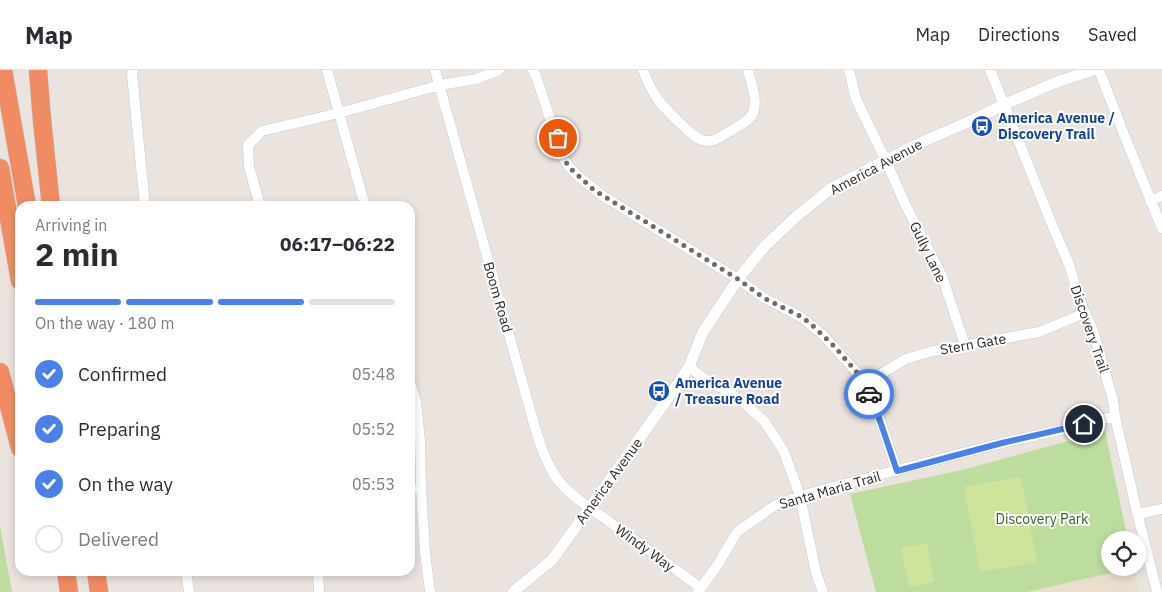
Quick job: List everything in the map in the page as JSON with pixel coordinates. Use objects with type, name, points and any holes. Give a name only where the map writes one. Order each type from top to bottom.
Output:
[{"type":"highway","points":[[3,70],[26,201]]},
{"type":"highway","points":[[38,70],[50,201]]},
{"type":"highway","points":[[0,168],[15,253]]},
{"type":"highway","points":[[0,372],[15,429]]},
{"type":"highway","points":[[97,576],[99,592]]},
{"type":"street","points":[[133,70],[145,201]]},
{"type":"street","points":[[327,70],[364,201]]},
{"type":"street","name":"Boom Road","points":[[435,70],[542,447],[548,463],[562,485],[590,508]]},
{"type":"street","points":[[259,201],[249,167],[248,145],[262,132],[340,113],[440,85],[476,79],[499,70]]},
{"type":"street","points":[[533,70],[563,158],[570,168],[603,196],[738,279],[764,298],[802,317],[812,325],[834,346],[860,376],[880,421],[897,471]]},
{"type":"street","points":[[643,70],[651,90],[663,107],[701,140],[713,141],[752,115],[755,102],[748,70]]},
{"type":"street","name":"Gully Lane","points":[[849,70],[856,99],[905,204],[942,276],[965,345]]},
{"type":"street","name":"Discovery Trail","points":[[990,70],[1054,232],[1069,264],[1077,292],[1093,330],[1113,400],[1137,514],[1157,592]]},
{"type":"street","name":"America Avenue","points":[[518,590],[552,560],[664,404],[689,367],[703,332],[738,279],[765,246],[797,216],[830,190],[922,142],[1054,83],[1093,70]]},
{"type":"street","points":[[1099,70],[1162,228]]},
{"type":"street","points":[[1150,201],[1162,196]]},
{"type":"street","name":"Stern Gate","points":[[864,384],[906,359],[929,352],[1039,332],[1085,313]]},
{"type":"street","points":[[689,367],[705,379],[726,390],[764,421],[784,452],[800,496],[816,573],[823,592]]},
{"type":"street","points":[[415,398],[420,441],[426,569],[430,592]]},
{"type":"street","name":"Santa Maria Trail","points":[[700,590],[737,532],[774,506],[800,496],[1002,443],[1115,416]]},
{"type":"street","points":[[415,489],[421,488]]},
{"type":"street","name":"Windy Way","points":[[590,508],[700,590]]},
{"type":"street","points":[[1137,514],[1162,509]]},
{"type":"street","points":[[187,576],[189,592]]},
{"type":"street","points":[[318,576],[319,592]]},
{"type":"shaded area","points":[[1101,575],[1135,576],[1139,592],[1027,592]]},
{"type":"green space","name":"Discovery Park","points":[[1105,431],[1126,531],[1101,531],[1101,575],[1027,592],[876,592],[850,494],[962,470]]},
{"type":"green space","points":[[1021,477],[1037,562],[980,572],[964,487]]},
{"type":"green space","points":[[0,526],[12,592],[0,592]]},
{"type":"green space","points":[[927,543],[934,582],[909,587],[901,548]]},
{"type":"way so far","points":[[558,138],[563,158],[570,168],[594,190],[738,279],[764,298],[802,317],[834,346],[860,376],[869,394]]},
{"type":"place","name":"America Avenue / Discovery Trail","points":[[982,126]]},
{"type":"place","name":"America Avenue / Treasure Road","points":[[659,391]]},
{"type":"route","points":[[869,394],[897,471],[1002,443],[1084,424]]}]
